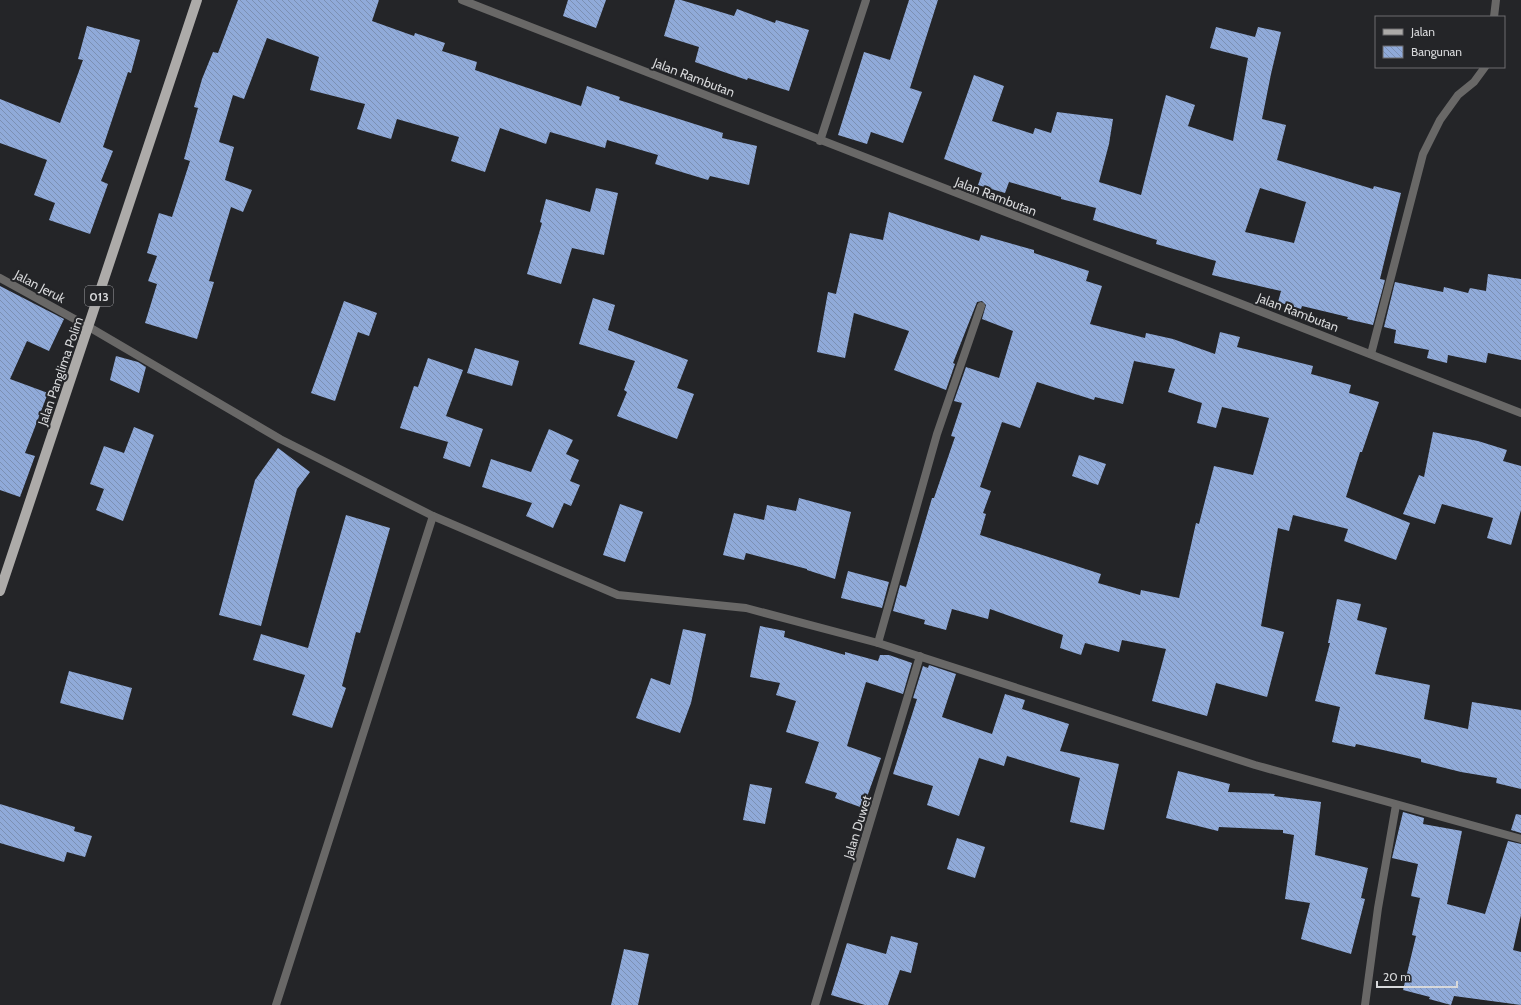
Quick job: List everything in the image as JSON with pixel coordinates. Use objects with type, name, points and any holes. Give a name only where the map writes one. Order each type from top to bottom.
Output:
[{"type":"main road","name":"Jalan Panglima Polim","points":[[0,591],[197,0]]},
{"type":"street","name":"Jalan Rambutan","points":[[462,0],[804,132],[820,141],[1521,413]]},
{"type":"street","points":[[820,141],[866,0]]},
{"type":"street","points":[[1494,16],[1496,0]]},
{"type":"street","points":[[1371,354],[1423,154],[1440,120],[1458,95],[1474,82],[1484,68]]},
{"type":"street","name":"Jalan Jeruk","points":[[0,278],[89,327],[280,439],[434,516],[618,595],[746,608],[878,643],[1255,765],[1521,839]]},
{"type":"street","points":[[878,643],[935,441],[981,306]]},
{"type":"street","points":[[276,1005],[434,516]]},
{"type":"street","name":"Jalan Duwet","points":[[815,1005],[920,656]]},
{"type":"street","points":[[1365,1005],[1378,908],[1396,805]]},
{"type":"building","points":[[238,0],[379,0],[372,21],[414,36],[415,33],[445,43],[442,51],[477,62],[475,70],[581,106],[587,86],[620,97],[619,100],[723,133],[722,138],[757,146],[749,185],[710,176],[708,180],[655,164],[658,155],[607,140],[605,148],[550,132],[546,144],[500,128],[485,172],[451,161],[459,137],[397,119],[391,139],[357,129],[365,104],[310,90],[319,57],[267,38],[244,99],[233,95],[219,142],[234,147],[225,180],[252,190],[243,212],[231,207],[209,281],[214,282],[197,339],[145,323],[157,284],[148,281],[157,256],[147,253],[159,213],[172,217],[190,161],[184,159],[198,108],[194,107],[202,79],[213,52],[218,53]]},
{"type":"building","points":[[568,0],[606,0],[596,28],[563,16]]},
{"type":"building","points":[[675,0],[681,0],[734,16],[737,9],[775,23],[776,20],[809,30],[789,91],[748,78],[747,80],[695,62],[699,47],[664,36]]},
{"type":"building","points":[[909,0],[938,0],[910,88],[922,92],[903,143],[871,132],[867,144],[838,135],[864,52],[890,60]]},
{"type":"building","points":[[87,26],[140,40],[131,73],[128,72],[103,147],[113,151],[101,181],[108,184],[90,234],[49,220],[55,203],[34,195],[47,160],[0,143],[0,99],[60,123],[83,60],[78,59]]},
{"type":"building","points":[[1216,27],[1255,37],[1258,27],[1281,32],[1262,119],[1286,125],[1277,160],[1373,189],[1374,186],[1401,193],[1380,279],[1385,280],[1373,325],[1347,319],[1348,317],[1302,306],[1301,309],[1278,302],[1281,291],[1212,275],[1216,261],[1156,244],[1157,240],[1093,220],[1096,208],[1061,199],[1061,197],[1009,182],[1005,193],[978,185],[982,173],[944,159],[974,75],[1004,86],[992,121],[1033,134],[1035,128],[1051,133],[1057,112],[1113,119],[1109,144],[1099,182],[1141,195],[1166,95],[1195,105],[1188,126],[1233,141],[1248,58],[1210,48]],"holes":[[[1260,188],[1306,202],[1294,243],[1245,232]]]},
{"type":"building","points":[[596,188],[618,193],[604,255],[572,248],[561,284],[527,274],[542,223],[540,222],[546,199],[590,212]]},
{"type":"building","points":[[889,212],[979,241],[981,235],[1034,250],[1034,253],[1089,271],[1086,281],[1102,286],[1090,324],[1145,338],[1146,333],[1173,339],[1215,354],[1220,332],[1240,337],[1237,347],[1313,366],[1311,374],[1351,385],[1349,393],[1379,402],[1362,452],[1360,452],[1346,497],[1410,523],[1396,560],[1344,541],[1348,529],[1293,515],[1289,531],[1278,528],[1261,626],[1284,632],[1267,697],[1216,683],[1207,716],[1152,701],[1166,649],[1122,640],[1119,652],[1085,643],[1081,655],[1060,648],[1063,635],[990,609],[988,619],[952,609],[946,630],[924,624],[925,620],[893,611],[900,585],[906,587],[932,498],[934,498],[955,437],[951,436],[962,403],[954,401],[966,367],[999,378],[1013,331],[982,319],[986,305],[982,301],[977,302],[953,363],[955,364],[946,390],[894,370],[909,331],[854,313],[845,358],[817,352],[828,292],[836,294],[850,233],[883,240]],"holes":[[[1134,361],[1175,369],[1168,392],[1202,403],[1197,423],[1216,428],[1222,407],[1269,418],[1253,475],[1214,466],[1199,524],[1196,523],[1179,598],[1141,590],[1140,595],[1098,583],[1101,574],[980,535],[986,514],[983,513],[991,491],[980,487],[1002,422],[1020,428],[1037,382],[1094,400],[1095,397],[1123,404]]]},
{"type":"building","points":[[1488,274],[1521,279],[1521,360],[1488,353],[1486,363],[1448,355],[1447,363],[1427,358],[1429,350],[1394,343],[1396,330],[1384,327],[1395,282],[1443,292],[1444,287],[1468,293],[1470,288],[1486,291]]},
{"type":"building","points":[[0,286],[64,319],[49,351],[27,341],[10,379],[48,393],[25,453],[35,456],[20,497],[0,490]]},
{"type":"building","points":[[593,298],[615,305],[608,330],[688,360],[677,388],[694,394],[677,439],[617,416],[627,392],[624,390],[635,361],[579,344]]},
{"type":"building","points":[[344,301],[377,313],[369,336],[358,332],[335,401],[311,393]]},
{"type":"building","points":[[475,348],[519,361],[512,386],[467,373]]},
{"type":"building","points":[[116,356],[138,362],[146,367],[139,393],[110,380]]},
{"type":"building","points":[[428,358],[463,370],[446,416],[483,429],[470,467],[443,458],[448,442],[400,428],[414,386],[418,387]]},
{"type":"building","points":[[134,427],[154,435],[123,521],[96,510],[104,489],[90,484],[104,446],[124,453]]},
{"type":"building","points":[[549,429],[573,440],[566,454],[579,460],[570,481],[580,485],[571,506],[564,503],[553,528],[526,516],[532,503],[482,487],[491,459],[531,472]]},
{"type":"building","points":[[1433,432],[1478,441],[1507,450],[1503,461],[1521,466],[1521,510],[1511,545],[1487,538],[1493,518],[1442,504],[1435,524],[1403,514],[1419,475],[1424,477]]},
{"type":"building","points":[[278,448],[310,472],[297,489],[261,626],[219,615],[255,480]]},
{"type":"building","points":[[1079,455],[1106,464],[1098,485],[1072,476]]},
{"type":"building","points":[[799,498],[851,512],[835,579],[807,569],[746,553],[744,560],[723,555],[734,513],[764,520],[767,505],[796,511]]},
{"type":"building","points":[[620,504],[643,512],[625,562],[603,555]]},
{"type":"building","points":[[346,515],[390,528],[360,633],[356,632],[342,686],[346,688],[332,728],[292,715],[305,675],[253,660],[261,634],[308,648]]},
{"type":"building","points":[[848,571],[889,582],[882,608],[841,598]]},
{"type":"building","points":[[1337,599],[1361,604],[1357,620],[1387,628],[1375,674],[1430,685],[1424,719],[1468,729],[1472,702],[1521,710],[1521,789],[1496,783],[1497,778],[1461,772],[1421,762],[1421,759],[1356,744],[1355,747],[1332,742],[1340,707],[1315,701],[1330,643],[1328,643]]},
{"type":"building","points":[[760,626],[785,631],[784,637],[845,655],[845,652],[878,661],[880,655],[889,655],[912,663],[903,694],[866,682],[847,746],[881,758],[863,808],[835,798],[837,793],[805,783],[819,742],[786,732],[796,701],[776,695],[780,683],[750,677]]},
{"type":"building","points":[[683,629],[706,634],[691,703],[680,733],[636,718],[651,678],[670,685]]},
{"type":"building","points":[[929,665],[956,674],[942,717],[992,734],[1005,694],[1025,700],[1022,709],[1069,724],[1060,751],[1119,764],[1104,830],[1070,822],[1080,778],[1007,756],[1004,766],[979,758],[959,816],[927,805],[933,786],[893,774],[917,699],[913,698],[923,666],[928,668]]},
{"type":"building","points":[[69,671],[132,688],[123,720],[60,703]]},
{"type":"building","points":[[1178,771],[1230,784],[1228,792],[1275,794],[1274,796],[1321,802],[1315,855],[1368,868],[1361,898],[1365,899],[1351,954],[1301,939],[1310,903],[1285,899],[1294,835],[1283,833],[1283,830],[1219,827],[1218,831],[1166,818]]},
{"type":"building","points":[[750,784],[772,788],[765,824],[743,820]]},
{"type":"building","points":[[0,804],[75,827],[74,831],[92,836],[85,857],[67,852],[64,862],[0,843]]},
{"type":"building","points":[[1403,812],[1424,818],[1423,824],[1462,831],[1447,904],[1485,914],[1508,841],[1521,844],[1521,915],[1513,950],[1521,952],[1521,1005],[1454,996],[1451,1005],[1429,999],[1430,997],[1403,990],[1416,936],[1412,935],[1420,898],[1411,896],[1418,864],[1392,858]]},
{"type":"building","points":[[1516,814],[1521,815],[1521,833],[1511,830]]},
{"type":"building","points":[[957,838],[985,847],[975,878],[947,869]]},
{"type":"building","points":[[891,936],[918,943],[911,973],[900,970],[888,1005],[865,1005],[831,995],[847,943],[886,954]]},
{"type":"building","points":[[624,949],[649,954],[638,1005],[611,1005]]}]
